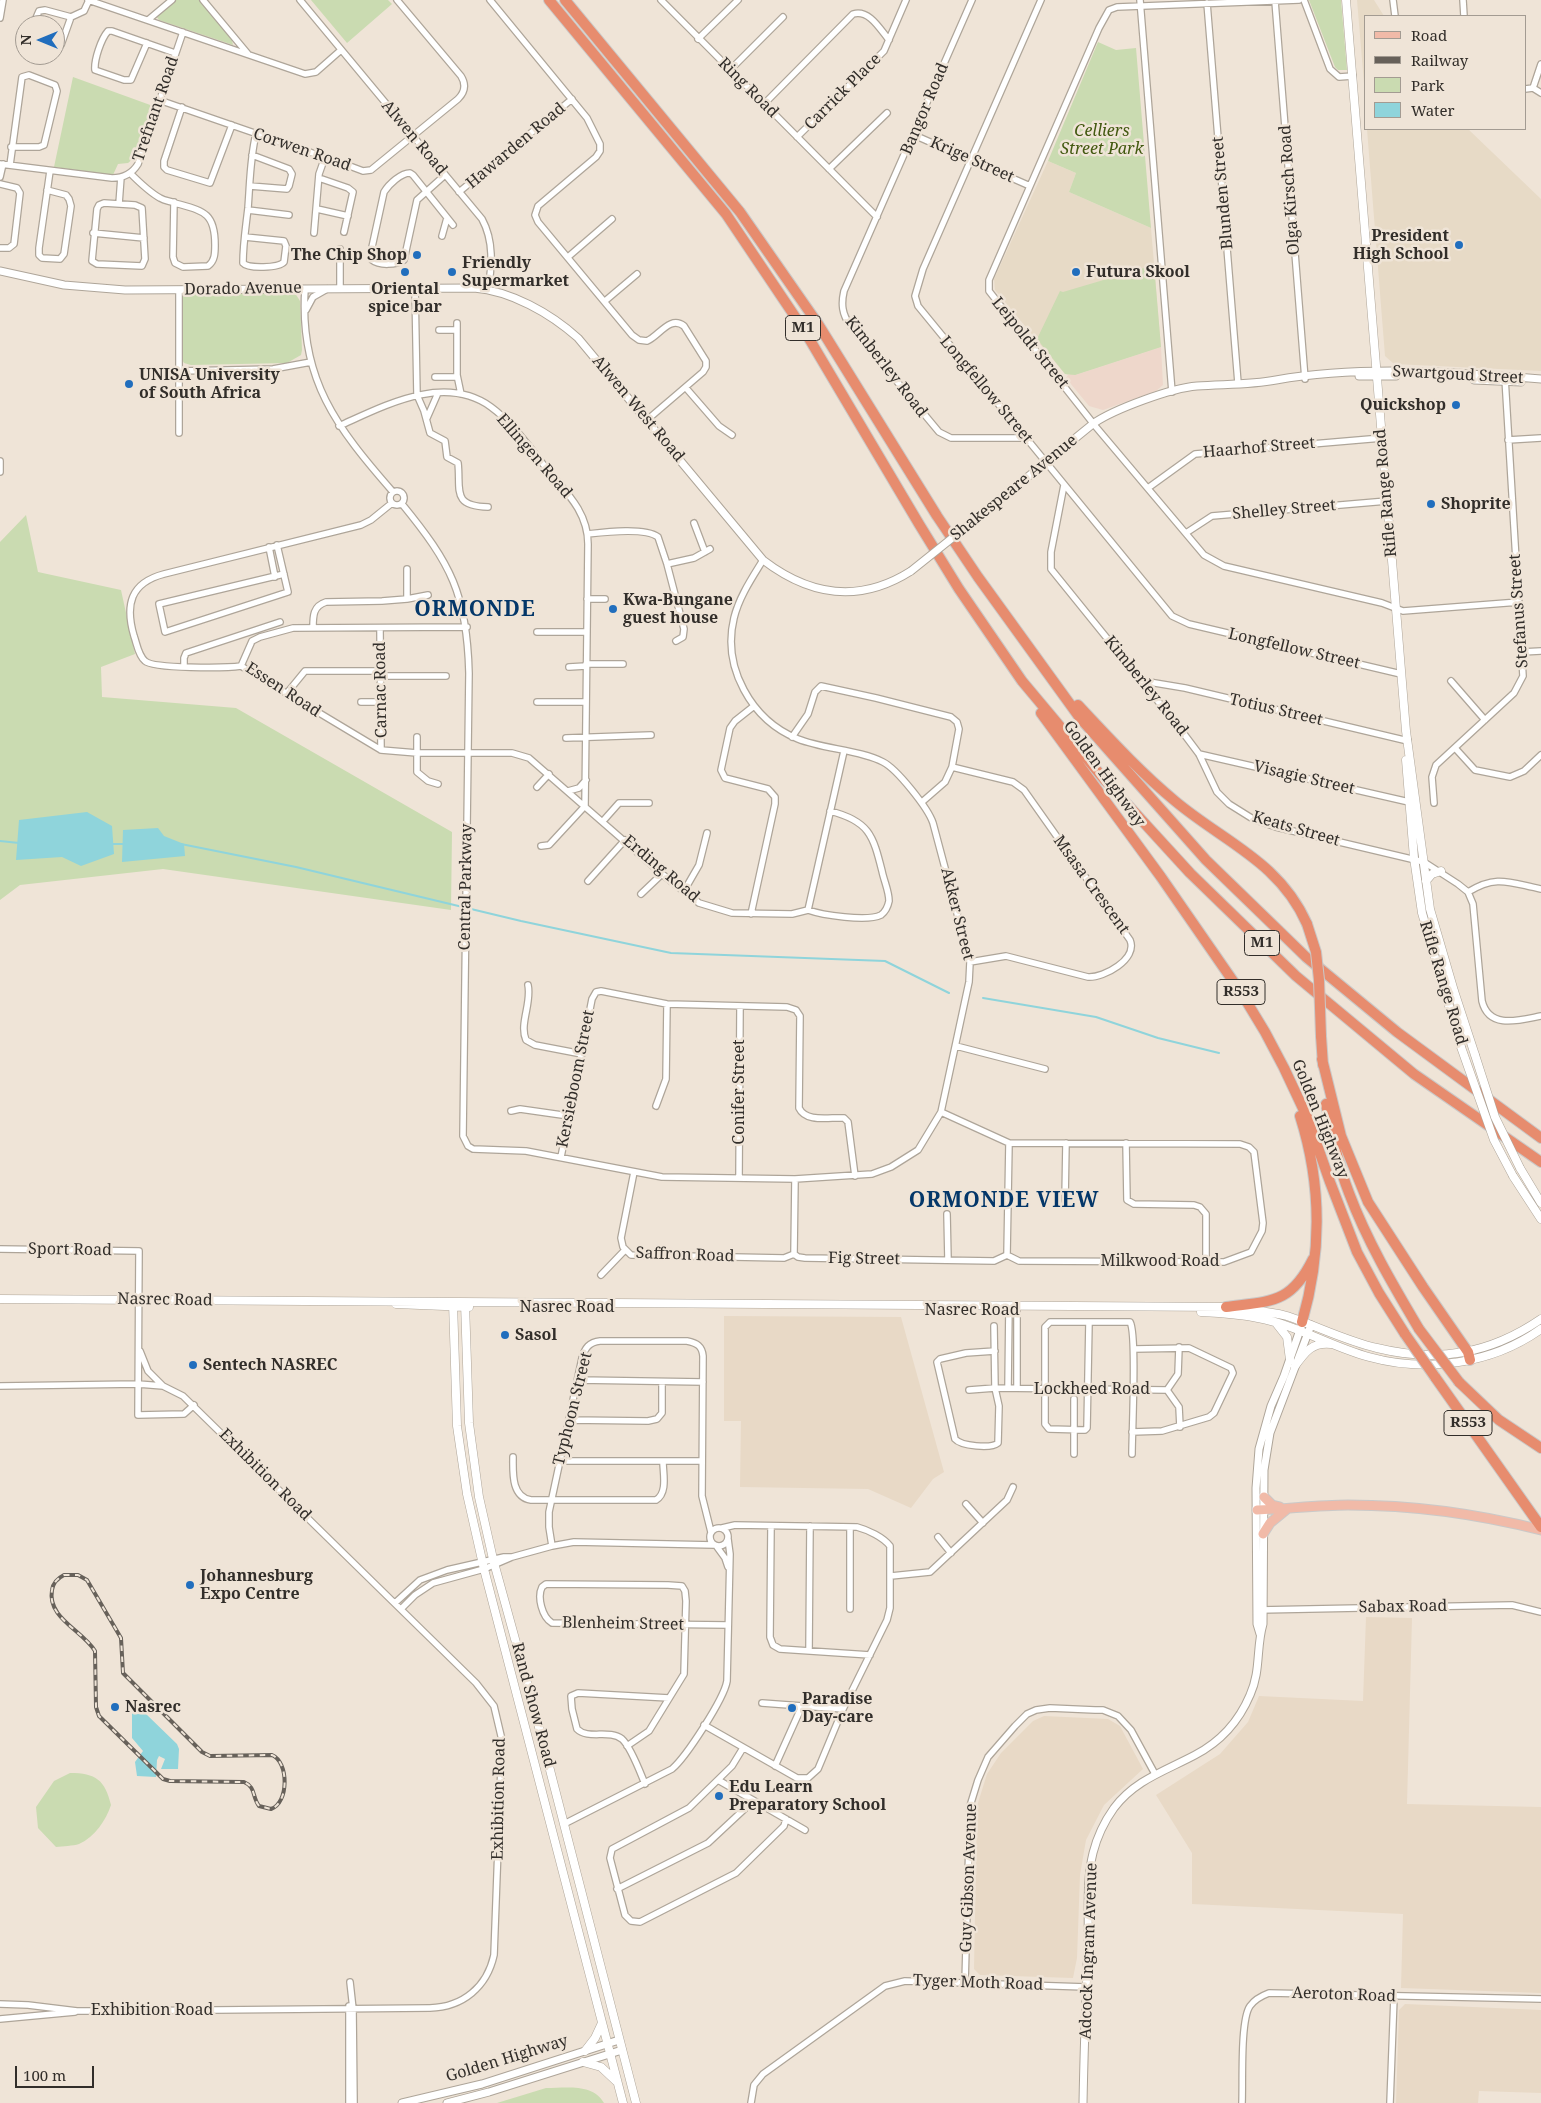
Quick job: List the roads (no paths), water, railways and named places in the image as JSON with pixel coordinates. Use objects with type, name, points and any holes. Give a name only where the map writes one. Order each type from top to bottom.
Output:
[{"type":"highway","name":"M1","points":[[549,0],[726,214],[804,330],[959,589],[1022,681],[1146,827],[1296,976],[1414,1074],[1541,1162]]},
{"type":"highway","name":"M1","points":[[565,0],[740,212],[818,324],[937,516],[1044,670],[1080,718],[1206,860],[1306,957],[1397,1032],[1507,1114]]},
{"type":"highway","name":"Golden Highway","points":[[1044,670],[1122,751],[1176,802],[1263,864],[1290,893],[1307,924],[1316,952],[1320,980],[1320,1036],[1325,1099],[1334,1145],[1349,1193],[1374,1250],[1420,1329],[1459,1382],[1499,1420],[1541,1448]]},
{"type":"highway","name":"Golden Highway","points":[[1022,681],[1044,718],[1161,877],[1242,994],[1284,1068],[1308,1119],[1357,1252],[1379,1293],[1405,1334],[1541,1528]]},
{"type":"highway","points":[[1322,1059],[1341,1136],[1368,1202],[1469,1356]]},
{"type":"highway","points":[[1284,1068],[1303,1126],[1314,1176],[1317,1220],[1316,1251],[1314,1278],[1304,1325]]},
{"type":"highway","points":[[1507,1114],[1541,1130]]},
{"type":"highway","points":[[1507,1114],[1541,1138]]},
{"type":"highway","points":[[1226,1307],[1267,1301],[1287,1294],[1300,1281],[1316,1251]]},
{"type":"main road","name":"Rifle Range Road","points":[[1346,0],[1406,730],[1414,858],[1425,929],[1461,1047],[1494,1140],[1513,1176],[1541,1219]]},
{"type":"main road","name":"Rifle Range Road","points":[[1406,741],[1426,881],[1435,929],[1495,1117],[1520,1168],[1541,1203]]},
{"type":"main road","points":[[1426,881],[1432,874],[1441,871]]},
{"type":"main road","name":"Nasrec Road","points":[[0,1299],[389,1302],[400,1306],[465,1304],[1013,1308],[1226,1307],[1278,1314],[1304,1325],[1376,1348],[1400,1353],[1433,1356],[1469,1356],[1502,1341],[1541,1319]]},
{"type":"main road","name":"Rand Show Road","points":[[453,1304],[458,1426],[469,1502],[483,1565],[623,2103]]},
{"type":"main road","name":"Rand Show Road","points":[[465,1304],[468,1423],[479,1496],[494,1562],[636,2103]]},
{"type":"main road","name":"Nasrec Road","points":[[1013,1308],[1200,1312],[1304,1325]]},
{"type":"main road","points":[[1275,1322],[1287,1337],[1290,1360]]},
{"type":"main road","name":"Nasrec Road","points":[[1304,1325],[1308,1333],[1369,1357],[1397,1362],[1441,1364],[1469,1356],[1505,1350],[1541,1329]]},
{"type":"main road","points":[[1296,1366],[1311,1346],[1323,1343],[1340,1346]]},
{"type":"main road","points":[[1264,1497],[1272,1505],[1287,1509]]},
{"type":"main road","points":[[1260,1510],[1346,1505],[1392,1506],[1478,1516],[1541,1528]]},
{"type":"main road","points":[[1263,1534],[1270,1522],[1287,1509]]},
{"type":"main road","points":[[585,2051],[595,2038],[602,2022]]},
{"type":"main road","points":[[583,2062],[601,2067],[618,2082]]},
{"type":"street","points":[[0,18],[3,0]]},
{"type":"street","points":[[65,16],[71,17],[84,11],[89,0],[306,75],[318,70],[341,50]]},
{"type":"street","points":[[148,20],[172,0]]},
{"type":"street","points":[[203,0],[248,55]]},
{"type":"street","name":"Alwen Road","points":[[300,0],[482,219],[488,232],[491,255],[488,290]]},
{"type":"street","name":"Corwen Road","points":[[159,100],[361,170],[369,170],[455,102],[464,92],[462,79],[397,0]]},
{"type":"street","points":[[490,0],[584,114],[599,141],[600,151],[594,159],[541,203],[536,212],[538,222],[632,336],[644,341],[651,339],[672,322],[683,324],[706,363],[705,369],[686,388],[647,420]]},
{"type":"street","name":"Ring Road","points":[[660,0],[877,217]]},
{"type":"street","points":[[698,39],[738,0]]},
{"type":"street","points":[[889,40],[906,0]]},
{"type":"street","name":"Bangor Road","points":[[877,217],[972,0]]},
{"type":"street","name":"Longfellow Street","points":[[1041,0],[923,270],[916,290],[916,301],[924,314],[1025,438],[1158,601],[1176,620],[1401,674]]},
{"type":"street","name":"Leipoldt Street","points":[[1299,0],[1141,3],[1113,8],[1104,16],[989,280],[989,291],[1094,423],[1204,555],[1220,565],[1379,602],[1403,611],[1519,602]]},
{"type":"street","points":[[1304,0],[1330,70],[1339,77],[1353,76]]},
{"type":"street","points":[[1393,0],[1395,15]]},
{"type":"street","points":[[1463,0],[1464,15]]},
{"type":"street","name":"Olga Kirsch Road","points":[[1276,1],[1305,377]]},
{"type":"street","points":[[1141,3],[1172,392]]},
{"type":"street","name":"Blunden Street","points":[[1207,3],[1238,383]]},
{"type":"street","points":[[36,15],[41,10],[62,15]]},
{"type":"street","name":"Carrick Place","points":[[764,104],[853,14],[859,12],[867,15],[889,40],[882,54],[798,137]]},
{"type":"street","points":[[65,33],[71,17]]},
{"type":"street","points":[[730,70],[783,17]]},
{"type":"street","points":[[147,43],[131,80],[124,80],[95,70],[104,35],[108,31],[147,43],[175,53]]},
{"type":"street","name":"Trefnant Road","points":[[4,165],[121,177],[130,173],[138,164],[183,32]]},
{"type":"street","points":[[1533,88],[1541,64]]},
{"type":"street","points":[[0,177],[11,147],[22,77],[29,75],[55,85],[57,91],[44,145],[39,147],[11,147]]},
{"type":"street","points":[[1526,89],[1533,88],[1541,93]]},
{"type":"street","name":"Hawarden Road","points":[[459,192],[572,99]]},
{"type":"street","points":[[182,108],[164,161],[164,167],[167,170],[210,183],[232,125]]},
{"type":"street","points":[[829,169],[887,113]]},
{"type":"street","points":[[245,237],[284,241],[286,246],[284,264],[279,266],[247,266],[244,263],[245,237],[252,155],[256,134]]},
{"type":"street","name":"Krige Street","points":[[914,135],[1030,186]]},
{"type":"street","points":[[250,186],[287,189],[292,174],[290,170],[252,155]]},
{"type":"street","points":[[314,233],[319,178],[325,158]]},
{"type":"street","points":[[47,190],[66,195],[71,203],[65,251],[60,259],[42,258],[39,254],[47,190],[50,170]]},
{"type":"street","points":[[445,175],[425,191],[416,202],[404,260],[396,263],[374,262],[372,258],[372,247],[383,195],[387,187],[405,173],[410,172],[425,191],[453,225]]},
{"type":"street","points":[[130,173],[160,199],[174,202],[204,213],[213,222],[215,232],[214,257],[212,263],[208,266],[182,267],[175,263],[173,257],[174,202]]},
{"type":"street","points":[[119,204],[121,177]]},
{"type":"street","points":[[319,178],[352,191],[344,232]]},
{"type":"street","points":[[0,184],[17,188],[20,193],[14,244],[9,248],[0,248]]},
{"type":"street","points":[[104,203],[119,204],[142,208],[143,265],[97,264],[91,259],[98,206],[104,203]]},
{"type":"street","points":[[317,209],[348,216]]},
{"type":"street","points":[[248,210],[289,215]]},
{"type":"street","name":"Kimberley Road","points":[[877,217],[844,291],[842,306],[847,320],[942,435],[959,438],[1025,438]]},
{"type":"street","points":[[442,236],[447,218]]},
{"type":"street","points":[[568,257],[612,219]]},
{"type":"street","points":[[93,233],[144,238]]},
{"type":"street","points":[[340,249],[340,288]]},
{"type":"street","name":"Dorado Avenue","points":[[0,272],[58,284],[93,288],[179,290],[474,288],[488,290]]},
{"type":"street","points":[[605,301],[637,274]]},
{"type":"street","points":[[305,288],[305,313],[311,362],[323,397],[339,426],[358,452],[393,492]]},
{"type":"street","points":[[305,313],[313,297],[329,288]]},
{"type":"street","points":[[415,288],[416,395],[427,418],[430,433],[445,441],[447,457],[458,463],[458,490],[465,501],[471,506],[488,507]]},
{"type":"street","points":[[179,290],[179,433]]},
{"type":"street","name":"Alwen West Road","points":[[488,290],[538,309],[573,333],[593,354],[763,560]]},
{"type":"street","points":[[457,323],[457,378],[461,394]]},
{"type":"street","points":[[439,330],[457,330]]},
{"type":"street","points":[[180,371],[273,369],[311,362]]},
{"type":"street","name":"Shakespeare Avenue","points":[[763,560],[780,573],[813,588],[840,592],[874,588],[895,581],[911,571],[1094,423],[1107,415],[1187,387],[1376,373]]},
{"type":"street","name":"Swartgoud Street","points":[[1376,373],[1541,379]]},
{"type":"street","points":[[435,377],[457,378]]},
{"type":"street","name":"Swartgoud Street","points":[[1505,379],[1541,383]]},
{"type":"street","name":"Stefanus Street","points":[[1434,803],[1432,777],[1434,769],[1519,687],[1523,676],[1505,379]]},
{"type":"street","points":[[686,388],[719,426],[732,435]]},
{"type":"street","points":[[427,418],[438,393]]},
{"type":"street","name":"Ellingen Road","points":[[339,426],[416,395],[438,393],[461,394],[484,402],[504,419],[576,504],[584,517],[588,534],[585,806]]},
{"type":"street","name":"Haarhof Street","points":[[1148,488],[1194,454],[1382,438]]},
{"type":"street","points":[[1508,440],[1541,438]]},
{"type":"street","points":[[0,461],[0,472]]},
{"type":"street","name":"Kimberley Road","points":[[1064,485],[1051,552],[1051,569],[1199,754]]},
{"type":"street","points":[[392,503],[396,505],[402,504],[405,499],[404,494],[398,491],[393,492]]},
{"type":"street","points":[[392,503],[390,499],[393,492]]},
{"type":"street","name":"Shelley Street","points":[[1186,533],[1212,516],[1387,501]]},
{"type":"street","points":[[240,666],[156,666],[145,661],[140,655],[129,615],[130,602],[138,589],[155,576],[362,525],[392,503]]},
{"type":"street","name":"Central Parkway","points":[[402,504],[426,534],[447,565],[458,591],[467,627],[469,673],[463,1123],[465,1140],[468,1146],[473,1149],[514,1150],[607,1166]]},
{"type":"street","points":[[667,564],[694,558],[707,550],[694,522]]},
{"type":"street","points":[[588,534],[633,532],[655,534],[660,540],[684,629],[684,637],[676,641]]},
{"type":"street","points":[[277,545],[284,574],[288,592],[165,632],[159,604],[284,574]]},
{"type":"street","points":[[269,547],[275,577]]},
{"type":"street","name":"Akker Street","points":[[607,1166],[662,1177],[795,1179],[872,1174],[910,1156],[923,1144],[940,1112],[969,982],[970,962],[933,823],[922,802],[885,763],[792,737],[770,722],[754,706],[733,665],[731,642],[736,609],[763,560]]},
{"type":"street","points":[[407,569],[407,599]]},
{"type":"street","points":[[313,628],[314,610],[326,602],[382,601],[428,595]]},
{"type":"street","points":[[587,599],[605,599]]},
{"type":"street","points":[[184,666],[186,653],[280,622]]},
{"type":"street","name":"Essen Road","points":[[467,627],[286,629],[260,637],[250,644],[240,666],[381,750],[417,753],[468,753]]},
{"type":"street","name":"Carnac Road","points":[[380,629],[381,750]]},
{"type":"street","points":[[537,632],[586,632]]},
{"type":"street","points":[[1522,652],[1541,651]]},
{"type":"street","points":[[569,666],[623,664]]},
{"type":"street","points":[[287,693],[305,671],[446,676]]},
{"type":"street","name":"Totius Street","points":[[1142,681],[1185,688],[1406,741]]},
{"type":"street","points":[[1451,681],[1485,720]]},
{"type":"street","points":[[792,737],[808,714],[817,688],[828,686],[953,719],[958,724],[959,732],[952,766],[945,782],[922,802]]},
{"type":"street","points":[[361,702],[381,702]]},
{"type":"street","points":[[537,702],[586,702]]},
{"type":"street","points":[[751,914],[775,797],[768,789],[725,778],[721,770],[730,728],[735,721],[754,706]]},
{"type":"street","points":[[566,738],[651,735]]},
{"type":"street","points":[[418,737],[416,769],[418,774],[428,781],[438,784]]},
{"type":"street","points":[[1455,748],[1475,770],[1510,777],[1524,771],[1541,755]]},
{"type":"street","points":[[830,812],[855,820],[873,839],[889,901],[884,912],[876,916],[830,916],[808,910],[830,812],[844,751]]},
{"type":"street","name":"Erding Road","points":[[468,753],[520,754],[529,758],[603,820],[662,874],[699,903],[732,913],[792,914],[808,910]]},
{"type":"street","name":"Visagie Street","points":[[1199,754],[1410,802]]},
{"type":"street","name":"Keats Street","points":[[1199,754],[1210,781],[1222,798],[1253,819],[1289,830],[1414,858],[1441,871],[1468,892]]},
{"type":"street","name":"Msasa Crescent","points":[[952,766],[1018,785],[1130,940],[1132,946],[1131,953],[1124,960],[1096,977],[1088,977],[1006,956],[970,962]]},
{"type":"street","points":[[537,787],[549,774]]},
{"type":"street","points":[[568,791],[579,788],[586,780]]},
{"type":"street","points":[[603,820],[619,803],[650,803]]},
{"type":"street","points":[[541,846],[549,845],[585,806]]},
{"type":"street","points":[[684,891],[699,865],[707,833]]},
{"type":"street","points":[[588,881],[624,840]]},
{"type":"street","points":[[641,894],[662,874]]},
{"type":"street","points":[[1541,889],[1496,881],[1486,882],[1468,892],[1474,909],[1482,1001],[1490,1016],[1500,1021],[1509,1022],[1541,1016]]},
{"type":"street","points":[[528,985],[530,994],[524,1030],[526,1040],[535,1045],[582,1054]]},
{"type":"street","name":"Kersieboom Street","points":[[561,1157],[592,999],[599,991],[667,1004],[787,1007],[798,1013],[800,1016],[799,1108],[801,1112],[809,1117],[844,1118],[848,1122],[855,1176]]},
{"type":"street","points":[[656,1106],[666,1079],[667,1004]]},
{"type":"street","name":"Conifer Street","points":[[739,1178],[740,1007]]},
{"type":"street","points":[[956,1046],[1045,1069]]},
{"type":"street","points":[[511,1110],[520,1109],[569,1116]]},
{"type":"street","name":"Milkwood Road","points":[[940,1112],[1009,1143],[1240,1144],[1249,1147],[1254,1152],[1264,1223],[1256,1246],[1249,1253],[1230,1261],[1019,1261],[1007,1254]]},
{"type":"street","points":[[1007,1254],[1009,1143]]},
{"type":"street","points":[[1065,1200],[1066,1143]]},
{"type":"street","points":[[1126,1143],[1127,1200],[1136,1204],[1194,1204],[1200,1207],[1206,1214],[1206,1262]]},
{"type":"street","name":"Saffron Road","points":[[634,1172],[621,1238],[625,1250],[634,1256],[784,1258],[794,1254]]},
{"type":"street","points":[[794,1254],[795,1179]]},
{"type":"street","points":[[947,1214],[948,1260]]},
{"type":"street","name":"Sport Road","points":[[0,1249],[139,1251],[139,1300]]},
{"type":"street","points":[[601,1275],[625,1250]]},
{"type":"street","name":"Fig Street","points":[[794,1254],[805,1258],[994,1261],[1007,1254]]},
{"type":"street","points":[[139,1300],[138,1415],[184,1414],[194,1405]]},
{"type":"street","points":[[1008,1388],[1008,1349],[1013,1308]]},
{"type":"street","points":[[1013,1308],[1017,1349],[1016,1388]]},
{"type":"street","points":[[1089,1322],[1087,1428],[1085,1430],[1049,1428],[1044,1422],[1046,1324],[1050,1322],[1089,1322],[1130,1322],[1133,1328],[1134,1348],[1132,1454]]},
{"type":"street","name":"Adcock Ingram Avenue","points":[[1083,2103],[1090,1869],[1096,1843],[1104,1824],[1122,1798],[1144,1780],[1203,1751],[1220,1738],[1238,1718],[1254,1686],[1260,1658],[1258,1624],[1261,1610],[1263,1534],[1257,1470],[1263,1430],[1304,1325]]},
{"type":"street","points":[[994,1326],[995,1351],[995,1388],[999,1406],[998,1444],[994,1446],[963,1444],[956,1441],[937,1362],[940,1359],[966,1352],[995,1351]]},
{"type":"street","name":"Adcock Ingram Avenue","points":[[1261,1610],[1260,1510],[1264,1497],[1264,1470],[1270,1433],[1308,1333]]},
{"type":"street","name":"Typhoon Street","points":[[552,1546],[548,1519],[551,1500],[584,1350],[592,1342],[600,1341],[683,1341],[693,1342],[701,1348],[703,1356],[702,1496],[711,1534]]},
{"type":"street","points":[[138,1344],[148,1371],[163,1386]]},
{"type":"street","points":[[1179,1347],[1178,1374],[1167,1390],[1179,1407],[1180,1427]]},
{"type":"street","points":[[1132,1432],[1162,1431],[1211,1416],[1233,1373],[1231,1368],[1189,1348],[1134,1348]]},
{"type":"street","points":[[1008,1349],[1017,1349]]},
{"type":"street","points":[[578,1380],[703,1382]]},
{"type":"street","points":[[569,1420],[648,1421],[657,1419],[662,1413],[662,1382]]},
{"type":"street","name":"Exhibition Road","points":[[0,1386],[138,1384],[163,1386],[177,1392],[194,1405],[476,1683],[494,1706],[498,1715],[502,1740],[495,1950],[491,1967],[481,1985],[469,1996],[457,2003],[436,2008],[77,2011],[28,2005],[0,2004]]},
{"type":"street","name":"Lockheed Road","points":[[969,1390],[1016,1388],[1167,1390]]},
{"type":"street","points":[[1074,1399],[1074,1454]]},
{"type":"street","points":[[513,1456],[514,1479],[519,1495],[530,1500],[656,1500],[663,1491],[663,1462]]},
{"type":"street","points":[[560,1461],[702,1462]]},
{"type":"street","points":[[891,1576],[928,1573],[1008,1500],[1012,1487]]},
{"type":"street","points":[[966,1504],[983,1523]]},
{"type":"street","points":[[564,1824],[645,1784],[674,1767],[704,1725],[727,1683],[730,1554],[726,1530],[720,1528],[707,1516]]},
{"type":"street","points":[[693,1543],[728,1525],[850,1527],[864,1529],[889,1544],[891,1550],[888,1616],[814,1774],[808,1778],[801,1779],[742,1748],[704,1725]]},
{"type":"street","points":[[400,1609],[415,1595],[433,1583],[483,1565],[552,1546],[574,1542],[693,1543],[716,1546],[724,1545],[735,1529],[742,1525]]},
{"type":"street","points":[[771,1526],[771,1642],[777,1649],[870,1655]]},
{"type":"street","points":[[809,1651],[810,1526]]},
{"type":"street","points":[[850,1527],[850,1609]]},
{"type":"street","points":[[711,1534],[710,1541],[726,1560],[729,1571]]},
{"type":"street","points":[[938,1538],[951,1553]]},
{"type":"street","points":[[395,1603],[420,1580],[447,1570],[483,1565]]},
{"type":"street","name":"Blenheim Street","points":[[686,1624],[686,1593],[683,1588],[668,1584],[546,1584],[541,1589],[540,1596],[546,1619],[552,1623],[728,1625]]},
{"type":"street","name":"Sabax Road","points":[[1261,1610],[1512,1605],[1541,1612]]},
{"type":"street","points":[[626,1746],[650,1731],[683,1678],[686,1669],[686,1624]]},
{"type":"street","points":[[645,1784],[624,1741],[616,1736],[580,1731],[576,1725],[570,1700],[573,1694],[578,1693],[669,1698]]},
{"type":"street","points":[[762,1702],[843,1709]]},
{"type":"street","points":[[775,1766],[802,1706]]},
{"type":"street","name":"Guy Gibson Avenue","points":[[965,1983],[970,1806],[988,1757],[1015,1726],[1027,1714],[1036,1710],[1050,1708],[1103,1710],[1110,1712],[1126,1723],[1155,1774]]},
{"type":"street","points":[[742,1748],[732,1766],[685,1811],[612,1849],[610,1858],[626,1918],[634,1922],[644,1920],[736,1873],[784,1826],[786,1819]]},
{"type":"street","points":[[718,1780],[805,1830]]},
{"type":"street","points":[[618,1889],[708,1843],[753,1801]]},
{"type":"street","name":"Tyger Moth Road","points":[[751,2103],[754,2085],[763,2074],[885,1986],[905,1981],[1086,1987]]},
{"type":"street","points":[[349,2103],[350,1982]]},
{"type":"street","name":"Aeroton Road","points":[[1242,2103],[1245,2024],[1249,2007],[1258,1997],[1268,1993],[1541,1999]]},
{"type":"street","points":[[1390,2103],[1394,1997]]},
{"type":"street","points":[[350,2009],[354,2103]]},
{"type":"street","name":"Exhibition Road","points":[[0,2019],[77,2011]]},
{"type":"street","name":"Golden Highway","points":[[402,2103],[482,2084],[619,2040]]},
{"type":"street","name":"Golden Highway","points":[[447,2103],[466,2101],[622,2050]]},
{"type":"water","points":[[87,812],[112,826],[114,854],[81,866],[62,857],[16,860],[19,820]]},
{"type":"water","points":[[158,828],[164,836],[184,844],[185,856],[122,862],[123,830]]},
{"type":"water","points":[[132,1713],[146,1714],[177,1744],[179,1749],[178,1769],[161,1769],[165,1759],[159,1756],[156,1777],[137,1776],[135,1762],[143,1751],[132,1738]]},
{"type":"waterway","points":[[0,841],[19,843]]},
{"type":"waterway","points":[[111,844],[124,844]]},
{"type":"waterway","points":[[181,844],[296,867],[521,921],[671,953],[885,961],[949,993]]},
{"type":"waterway","points":[[983,998],[1096,1017],[1158,1038],[1219,1053]]},
{"type":"railway","points":[[64,1575],[78,1575],[87,1580],[121,1638],[123,1673],[202,1752],[210,1756],[272,1755],[278,1759],[282,1766],[285,1782],[284,1791],[277,1805],[271,1809],[259,1806],[252,1789],[244,1782],[170,1781],[163,1779],[99,1716],[96,1707],[95,1651],[60,1616],[52,1600],[53,1585],[64,1575]]},
{"type":"place","name":"President High School","points":[[1459,245]]},
{"type":"place","name":"The Chip Shop","points":[[417,255]]},
{"type":"place","name":"Oriental spice bar","points":[[405,272]]},
{"type":"place","name":"Friendly Supermarket","points":[[452,272]]},
{"type":"place","name":"Futura Skool","points":[[1076,272]]},
{"type":"place","name":"UNISA University of South Africa","points":[[129,384]]},
{"type":"place","name":"Quickshop","points":[[1456,405]]},
{"type":"place","name":"Shoprite","points":[[1431,504]]},
{"type":"place","name":"Kwa-Bungane guest house","points":[[613,609]]},
{"type":"place","name":"Sasol","points":[[505,1335]]},
{"type":"place","name":"Sentech NASREC","points":[[193,1365]]},
{"type":"place","name":"Johannesburg Expo Centre","points":[[190,1585]]},
{"type":"place","name":"Nasrec","points":[[115,1707]]},
{"type":"place","name":"Paradise Day-care","points":[[792,1708]]},
{"type":"place","name":"Edu Learn Preparatory School","points":[[719,1796]]},
{"type":"district","name":"ORMONDE","points":[[475,610]]},
{"type":"district","name":"ORMONDE VIEW","points":[[1004,1201]]},
{"type":"park label","name":"Celliers Street Park","points":[[1102,140]]}]
